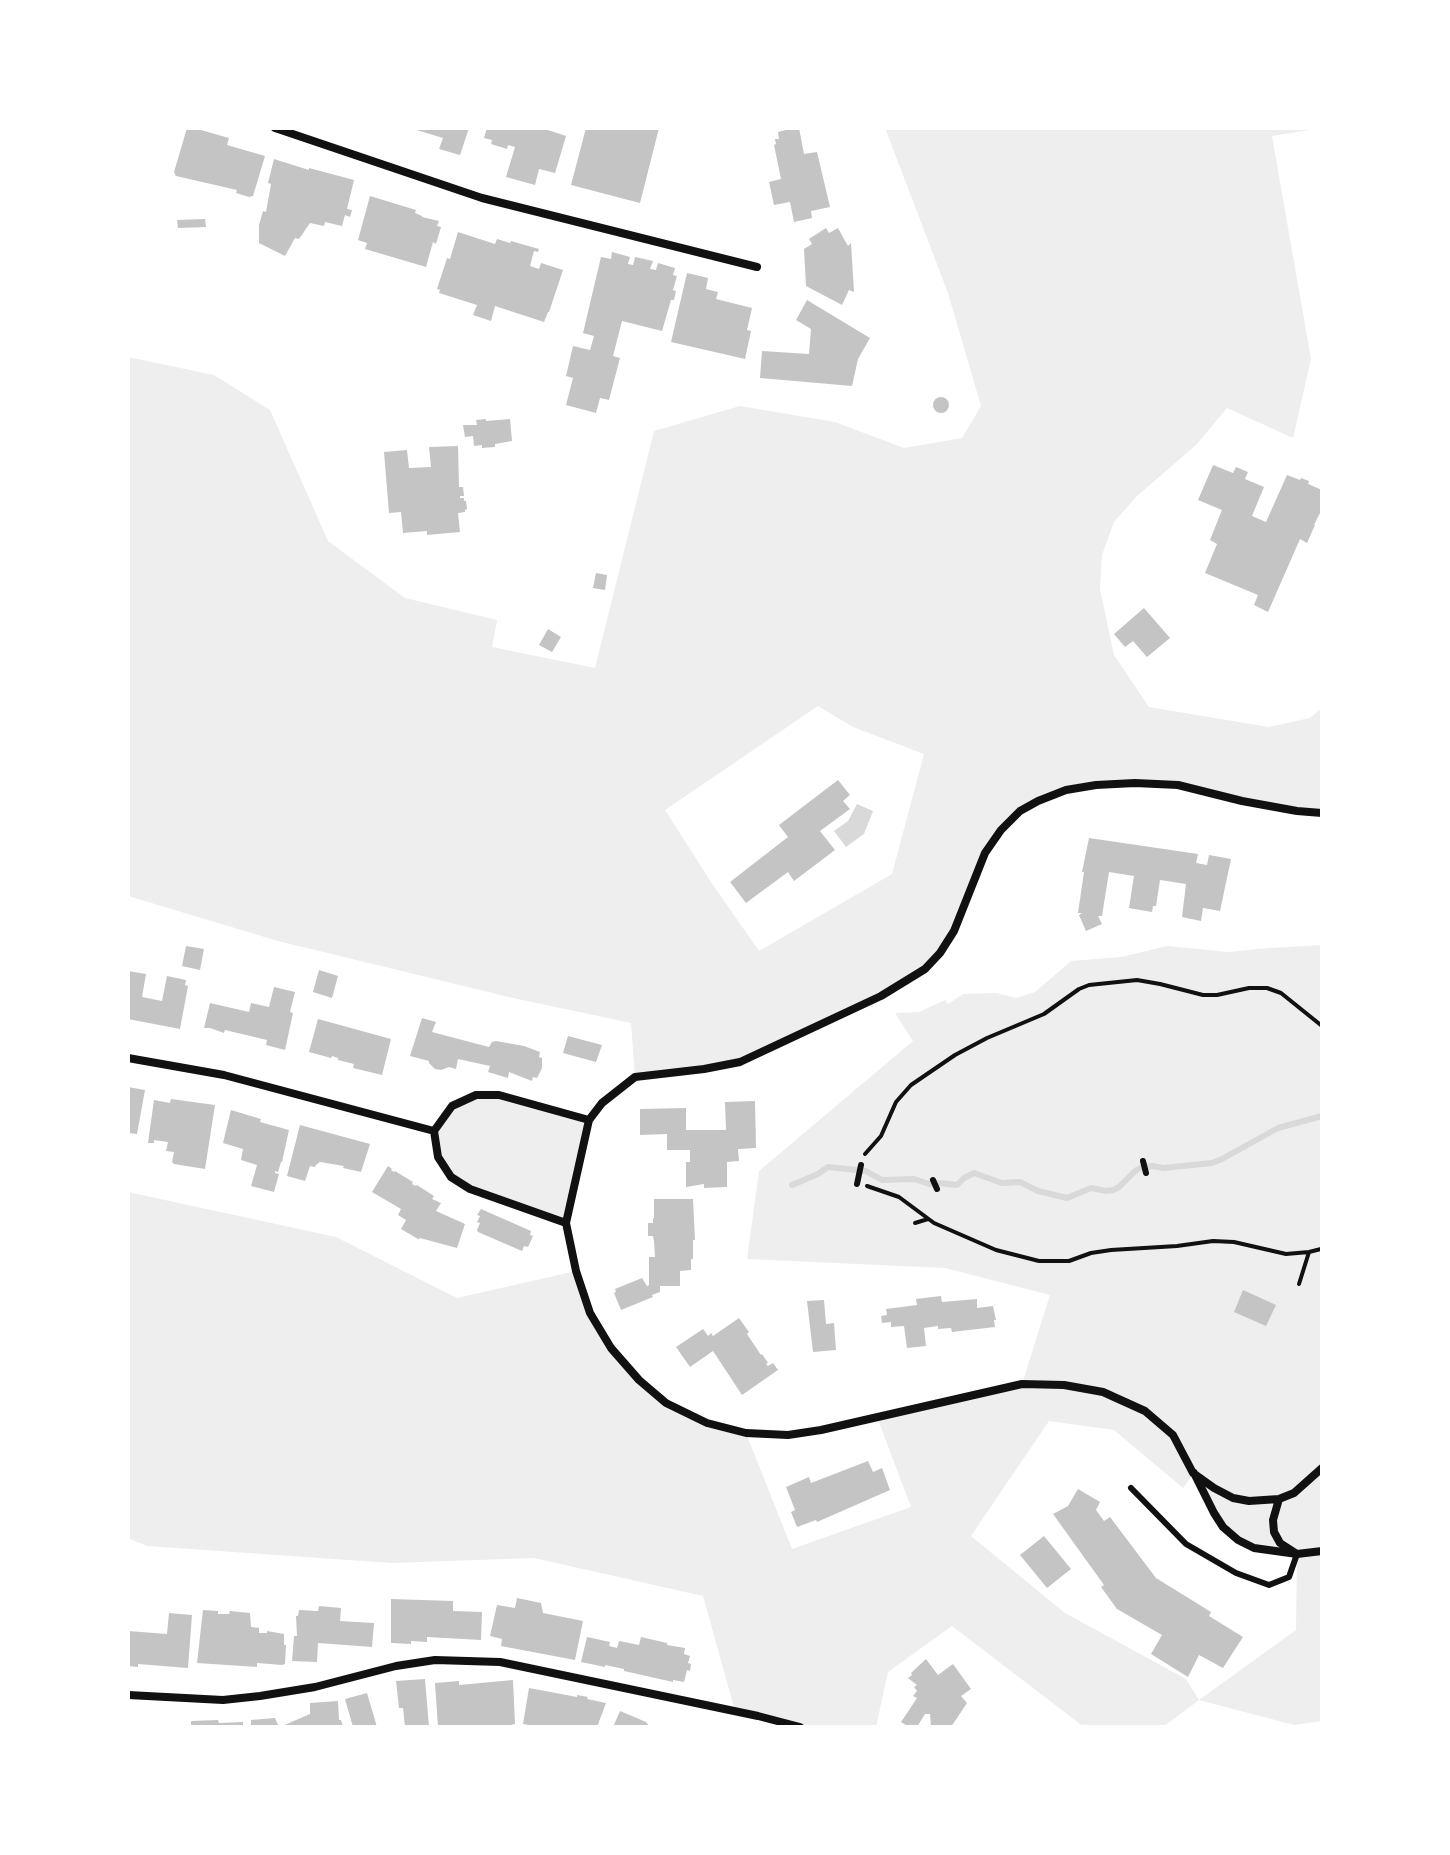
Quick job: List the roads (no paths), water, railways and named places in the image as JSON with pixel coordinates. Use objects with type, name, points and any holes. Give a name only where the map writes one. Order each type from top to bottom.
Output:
[{"type":"street","points":[[275,128],[482,198],[757,267]]},
{"type":"street","points":[[1322,813],[1242,801],[1178,785],[1135,783],[1066,790],[1038,801],[1020,811],[1001,830],[985,853],[954,931],[925,969],[881,996],[740,1062],[635,1077],[602,1103],[589,1120],[566,1223],[576,1271],[590,1313],[611,1348],[639,1380],[666,1403],[707,1423],[746,1433],[788,1435],[1022,1384],[1064,1385],[1103,1392],[1145,1411],[1173,1435],[1214,1513],[1223,1527],[1238,1540],[1254,1548],[1297,1554],[1322,1551]]},
{"type":"street","points":[[128,1058],[224,1075],[434,1131]]},
{"type":"street","points":[[566,1223],[470,1189],[451,1177],[438,1157],[434,1131],[452,1106],[476,1095],[499,1095],[589,1120]]},
{"type":"street","points":[[1193,1473],[1233,1498],[1249,1501],[1279,1499],[1294,1493],[1322,1468]]},
{"type":"street","points":[[1279,1499],[1273,1514],[1274,1532],[1280,1543],[1297,1554]]},
{"type":"street","points":[[128,1695],[223,1700],[315,1687],[396,1666],[435,1660],[500,1662],[800,1727]]},
{"type":"lane","points":[[1143,1161],[1146,1173]]},
{"type":"lane","points":[[857,1180],[861,1165]]},
{"type":"lane","points":[[933,1180],[937,1189]]},
{"type":"lane","points":[[1131,1488],[1186,1544],[1236,1573],[1269,1585],[1289,1577],[1297,1554]]},
{"type":"waterway","points":[[792,1185],[828,1167],[866,1171],[882,1180],[914,1179],[929,1184],[957,1185],[974,1173],[1002,1183],[1020,1182],[1038,1191],[1067,1198],[1091,1188],[1113,1190],[1140,1168],[1212,1163],[1278,1128],[1322,1116]]}]
